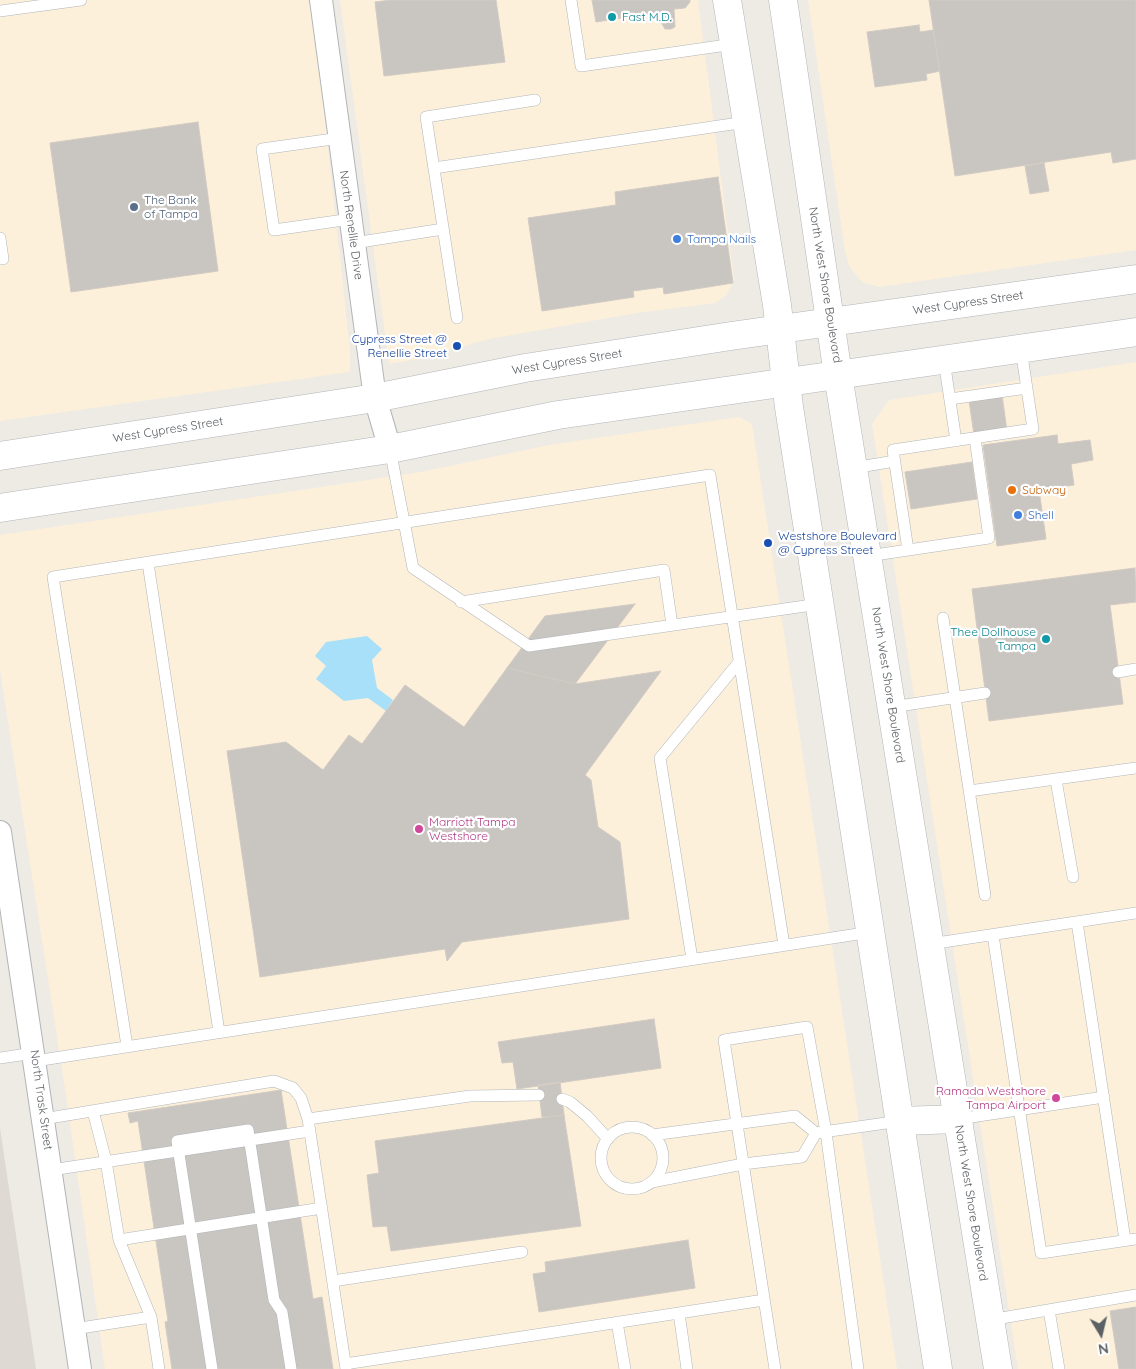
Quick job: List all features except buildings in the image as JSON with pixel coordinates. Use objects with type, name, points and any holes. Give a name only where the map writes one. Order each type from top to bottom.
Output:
[{"type":"main road","points":[[727,0],[780,329],[786,382],[819,604],[938,1369]]},
{"type":"main road","name":"North West Shore Boulevard","points":[[782,0],[838,375],[998,1369]]},
{"type":"main road","name":"West Cypress Street","points":[[0,456],[375,398],[525,368],[780,329],[1136,279]]},
{"type":"main road","points":[[0,508],[390,448],[558,415],[1136,332]]},
{"type":"main road","points":[[900,1121],[958,1119]]},
{"type":"street","name":"North Renellie Drive","points":[[321,0],[375,398],[390,448]]},
{"type":"street","name":"North Trask Street","points":[[0,832],[80,1369]]},
{"type":"lane","points":[[0,11],[81,0]]},
{"type":"lane","points":[[571,0],[581,66],[734,44]]},
{"type":"lane","points":[[458,318],[426,117],[535,100]]},
{"type":"lane","points":[[434,168],[746,122]]},
{"type":"lane","points":[[340,138],[262,148],[274,230],[351,219]]},
{"type":"lane","points":[[354,243],[443,230]]},
{"type":"lane","points":[[0,238],[3,258],[0,259]]},
{"type":"lane","points":[[908,550],[893,450],[1033,429],[1021,349]]},
{"type":"lane","points":[[944,360],[956,441]]},
{"type":"lane","points":[[950,399],[1027,388]]},
{"type":"lane","points":[[868,556],[989,538],[975,438]]},
{"type":"lane","points":[[390,448],[413,568],[529,646],[819,604]]},
{"type":"lane","points":[[853,468],[895,462]]},
{"type":"lane","points":[[127,1046],[54,578],[710,474],[784,945]]},
{"type":"lane","points":[[148,563],[219,1032]]},
{"type":"lane","points":[[461,602],[664,570],[672,626]]},
{"type":"lane","points":[[943,618],[985,895]]},
{"type":"lane","points":[[692,959],[660,758],[739,662]]},
{"type":"lane","points":[[1118,672],[1136,669]]},
{"type":"lane","points":[[892,707],[985,693]]},
{"type":"lane","points":[[969,791],[1136,768]]},
{"type":"lane","points":[[1056,780],[1073,877]]},
{"type":"lane","points":[[930,944],[1136,913]]},
{"type":"lane","points":[[993,935],[1041,1252],[1130,1239],[1104,1097],[1077,922]]},
{"type":"lane","points":[[0,1058],[34,1057],[127,1046],[870,932]]},
{"type":"lane","points":[[775,1369],[724,1040],[807,1027],[821,1132],[858,1369]]},
{"type":"lane","points":[[43,1119],[274,1081],[292,1088],[301,1098],[308,1119],[346,1366],[764,1300]]},
{"type":"lane","points":[[308,1119],[470,1096],[539,1095]]},
{"type":"lane","points":[[958,1119],[1104,1097]]},
{"type":"lane","points":[[562,1099],[570,1102],[587,1116],[608,1139]]},
{"type":"lane","points":[[92,1111],[106,1161],[118,1240],[151,1317],[159,1369]]},
{"type":"lane","points":[[652,1135],[737,1122],[795,1116],[821,1132],[900,1121]]},
{"type":"lane","points":[[652,1182],[662,1164],[659,1143],[652,1135],[644,1130],[624,1128],[608,1139],[601,1157],[607,1176],[614,1183],[633,1189],[643,1187],[652,1182],[743,1164],[802,1157],[821,1132]]},
{"type":"lane","points":[[212,1369],[177,1140],[248,1130],[274,1300],[282,1312],[291,1369]]},
{"type":"lane","points":[[51,1170],[310,1131]]},
{"type":"lane","points":[[118,1240],[322,1208]]},
{"type":"lane","points":[[333,1281],[522,1252]]},
{"type":"lane","points":[[990,1320],[1136,1295]]},
{"type":"lane","points":[[1049,1310],[1058,1369]]},
{"type":"lane","points":[[679,1313],[687,1369]]},
{"type":"lane","points":[[74,1329],[151,1317]]},
{"type":"lane","points":[[617,1322],[624,1369]]},
{"type":"shaded area","points":[[0,0],[312,0],[350,350],[350,372],[0,421]]},
{"type":"shaded area","points":[[340,0],[698,0],[734,279],[727,295],[715,303],[637,313],[489,339],[418,359],[389,364]]},
{"type":"shaded area","points":[[808,0],[1136,0],[1136,250],[879,287],[862,282],[849,266],[845,251]]},
{"type":"shaded area","points":[[1136,362],[1136,1369],[1018,1369],[872,424],[889,400]]},
{"type":"shaded area","name":"Marriott Tampa Westshore","points":[[739,417],[752,424],[897,1369],[105,1369],[66,1095],[0,670],[0,535],[421,472],[549,445]]},
{"type":"shaded area","points":[[0,1128],[36,1369],[0,1369]]},
{"type":"water","points":[[367,636],[382,649],[372,660],[377,688],[393,700],[386,711],[368,698],[344,701],[316,679],[326,666],[315,656],[326,642]]},
{"type":"place","name":"Fast M.D.","points":[[612,17]]},
{"type":"place","name":"The Bank of Tampa","points":[[134,207]]},
{"type":"place","name":"Tampa Nails","points":[[677,239]]},
{"type":"place","name":"Cypress Street @ Renellie Street","points":[[457,346]]},
{"type":"place","name":"Subway","points":[[1012,490]]},
{"type":"place","name":"Shell","points":[[1018,515]]},
{"type":"place","name":"Westshore Boulevard @ Cypress Street","points":[[768,543]]},
{"type":"place","name":"Thee Dollhouse Tampa","points":[[1046,639]]},
{"type":"place","name":"Marriott Tampa Westshore","points":[[419,829]]},
{"type":"place","name":"Ramada Westshore Tampa Airport","points":[[1056,1098]]}]
